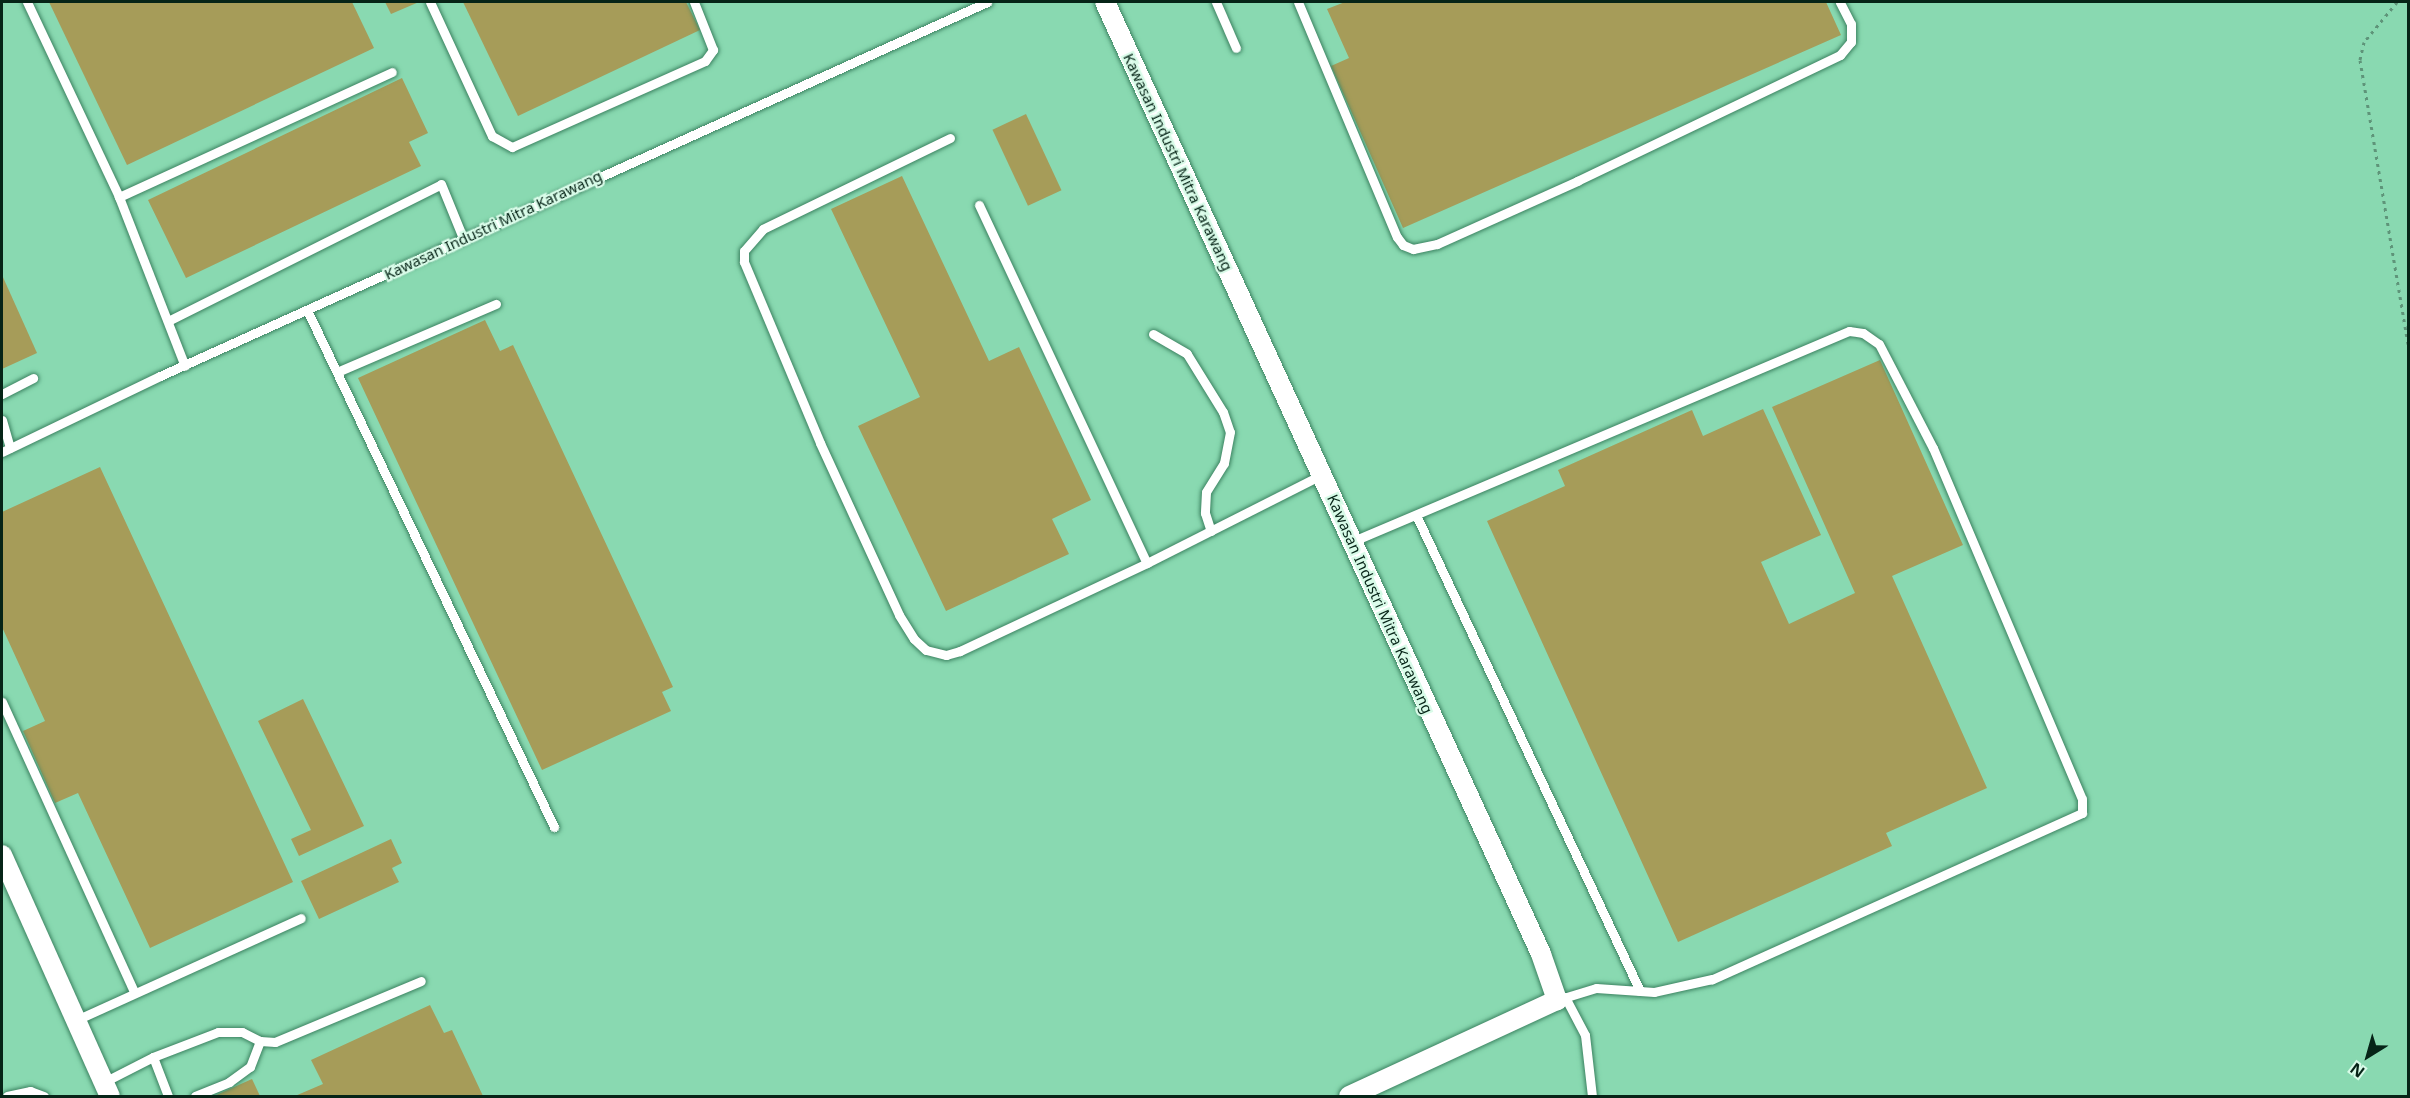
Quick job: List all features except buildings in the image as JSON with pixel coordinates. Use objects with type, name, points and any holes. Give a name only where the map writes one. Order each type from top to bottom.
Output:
[{"type":"street","name":"Kawasan Industri Mitra Karawang","points":[[1105,2],[1561,998]]},
{"type":"street","points":[[2,855],[74,1021],[107,1089]]},
{"type":"street","points":[[1349,1096],[1561,998]]},
{"type":"lane","points":[[27,2],[119,197],[185,366]]},
{"type":"lane","points":[[429,2],[492,136],[512,147],[705,61],[713,50],[694,2]]},
{"type":"lane","name":"Kawasan Industri Mitra Karawang","points":[[6,450],[463,238],[987,2]]},
{"type":"lane","points":[[1216,2],[1236,48]]},
{"type":"lane","points":[[1298,2],[1397,237],[1403,245],[1413,249],[1437,244],[1566,186],[1840,55],[1851,42],[1851,24],[1840,2]]},
{"type":"lane","points":[[119,197],[392,72]]},
{"type":"lane","points":[[950,138],[763,230],[744,251],[747,273],[899,615],[914,639],[926,650],[946,655],[1147,563],[1322,475]]},
{"type":"lane","points":[[168,321],[441,184],[463,238]]},
{"type":"lane","points":[[979,205],[1147,563]]},
{"type":"lane","points":[[337,372],[496,304]]},
{"type":"lane","points":[[307,310],[554,826]]},
{"type":"lane","points":[[1351,542],[1849,331],[1863,333],[1879,344],[1933,448],[2082,799],[2082,813],[1712,979],[1677,988],[1640,992],[1596,988],[1561,998],[1585,1035],[1592,1096]]},
{"type":"lane","points":[[1153,334],[1187,354],[1223,412],[1230,432],[1224,463],[1206,492],[1205,513],[1211,531]]},
{"type":"lane","points":[[2,394],[33,378]]},
{"type":"lane","points":[[2,420],[6,450]]},
{"type":"lane","points":[[1416,515],[1640,992]]},
{"type":"lane","points":[[2,702],[134,992]]},
{"type":"lane","points":[[74,1021],[302,918]]},
{"type":"lane","points":[[107,1089],[153,1057],[218,1032],[242,1032],[260,1041],[274,1042],[421,981]]},
{"type":"lane","points":[[195,1096],[229,1082],[250,1067],[260,1041]]},
{"type":"lane","points":[[153,1057],[168,1096]]},
{"type":"lane","points":[[7,1096],[30,1091],[44,1096]]},
{"type":"path","points":[[2397,2],[2364,42],[2360,60],[2409,344]]},
{"type":"shaded area","points":[[2,2],[2408,2],[2408,1096],[2,1096]]}]
